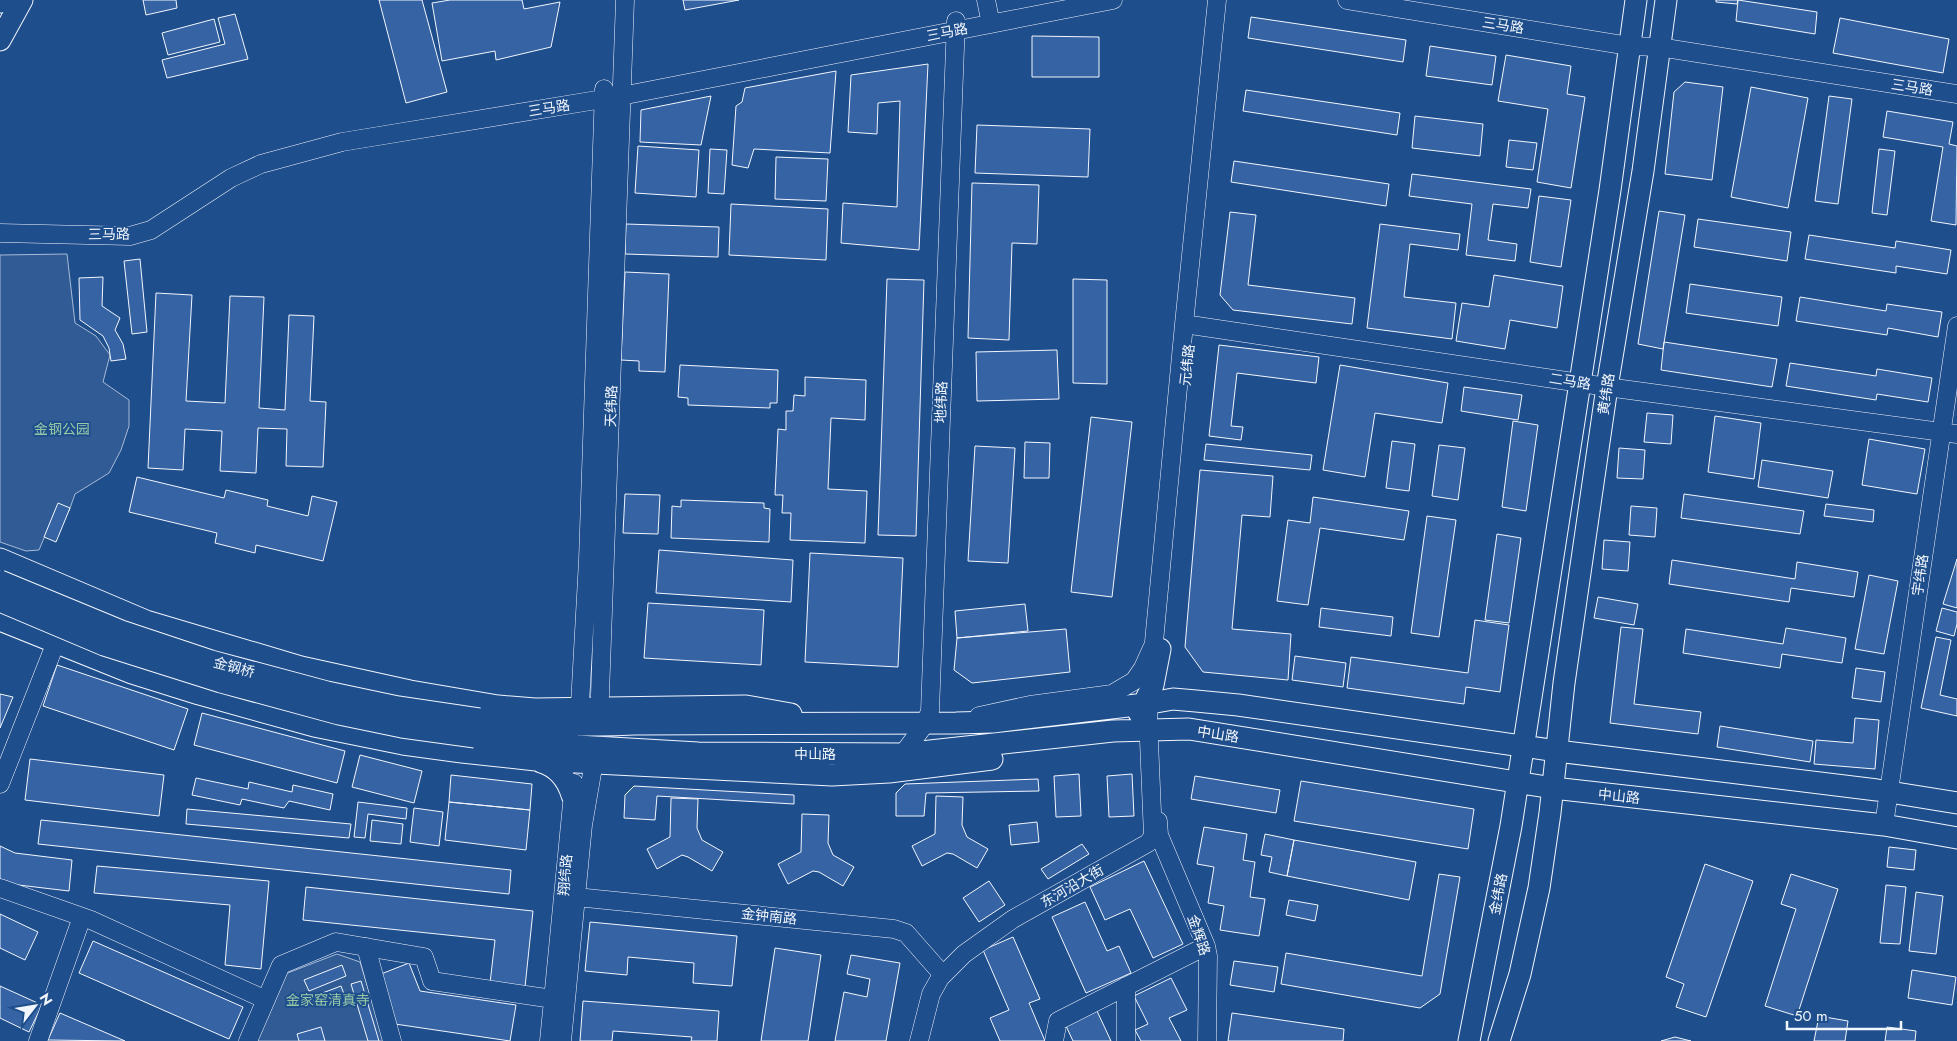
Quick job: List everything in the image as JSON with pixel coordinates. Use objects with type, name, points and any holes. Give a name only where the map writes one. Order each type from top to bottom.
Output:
[{"type":"main road","points":[[0,40],[22,0]]},
{"type":"main road","name":"黄纬路","points":[[1523,746],[1610,190],[1636,0]]},
{"type":"main road","name":"黄纬路","points":[[1553,788],[1564,683],[1607,387],[1643,171],[1666,0]]},
{"type":"main road","points":[[0,559],[146,621],[214,642],[319,671],[459,700],[534,709],[589,739],[746,706],[823,723]]},
{"type":"main road","points":[[9,623],[29,620],[39,597],[40,586],[32,573]]},
{"type":"main road","name":"金钢桥","points":[[0,581],[122,631],[211,661],[327,692],[477,728]]},
{"type":"main road","name":"金钢桥","points":[[0,601],[104,645],[220,682],[340,714],[402,727],[477,728]]},
{"type":"main road","points":[[132,673],[124,664],[125,646],[128,637],[136,625],[146,621]]},
{"type":"main road","points":[[9,623],[132,673],[314,726],[403,744],[536,760],[546,763],[559,771],[568,784],[580,794]]},
{"type":"main road","points":[[1113,731],[1133,721],[1150,701],[1156,674],[1157,647]]},
{"type":"main road","points":[[536,760],[634,724],[925,724],[993,722],[1173,699],[1238,704],[1556,751],[1888,792],[1957,803]]},
{"type":"main road","points":[[477,728],[589,739],[832,775],[889,772],[1094,746],[1153,730]]},
{"type":"main road","name":"中山路","points":[[589,739],[638,750],[698,753],[903,754],[1113,731],[1189,730],[1553,788],[1884,825],[1957,838]]},
{"type":"main road","name":"金纬路","points":[[1469,1041],[1518,783],[1523,746]]},
{"type":"main road","points":[[1499,1041],[1520,974],[1535,912],[1553,788]]},
{"type":"street","name":"天纬路","points":[[589,739],[613,92],[624,0]]},
{"type":"street","name":"三马路","points":[[0,233],[130,236],[151,230],[231,178],[268,162],[342,142],[613,92],[956,25],[989,13],[1070,0]]},
{"type":"street","name":"三马路","points":[[989,13],[1112,0]]},
{"type":"street","name":"三马路","points":[[1347,0],[1630,41]]},
{"type":"street","name":"三马路","points":[[1398,0],[1630,41],[1659,48],[1957,94]]},
{"type":"street","name":"元纬路","points":[[1157,647],[1219,1]]},
{"type":"street","name":"地纬路","points":[[889,772],[925,724],[930,711],[956,25]]},
{"type":"street","name":"三马路","points":[[0,223],[131,227],[148,224],[162,218],[224,174],[266,155],[344,133],[613,92]]},
{"type":"street","name":"二马路","points":[[1188,324],[1607,387],[1949,433]]},
{"type":"street","name":"宇纬路","points":[[1884,825],[1949,433],[1957,326]]},
{"type":"street","points":[[0,784],[56,642]]},
{"type":"street","points":[[956,723],[992,712],[1112,694],[1134,682],[1157,647]]},
{"type":"street","name":"东河沿大街","points":[[1150,701],[1159,836]]},
{"type":"street","name":"东河沿大街","points":[[919,1041],[931,994],[943,975],[964,954],[1013,919],[1148,843],[1154,836],[1153,730]]},
{"type":"street","name":"翔纬路","points":[[549,1041],[580,794],[589,739]]},
{"type":"street","points":[[580,794],[601,773],[589,739]]},
{"type":"street","name":"翔纬路","points":[[562,1041],[583,825],[580,794]]},
{"type":"street","name":"金辉路","points":[[1159,836],[1206,946],[1208,956],[1207,1041]]},
{"type":"street","points":[[0,888],[82,917],[266,1000]]},
{"type":"street","name":"金钟南路","points":[[576,897],[894,929],[906,933],[943,975]]},
{"type":"street","points":[[38,1041],[82,917]]},
{"type":"street","points":[[248,1041],[281,965],[336,942],[424,957],[432,981],[553,999]]},
{"type":"street","points":[[1054,1041],[1058,1020],[1206,946]]},
{"type":"street","points":[[366,947],[392,1041]]},
{"type":"street","points":[[1126,986],[1126,1041]]},
{"type":"shaded area","name":"金钢公园","points":[[67,254],[75,323],[96,336],[110,355],[103,382],[129,400],[129,426],[121,450],[109,473],[75,494],[69,511],[57,507],[39,550],[26,551],[0,542],[0,255]]},
{"type":"shaded area","name":"金家窑清真寺","points":[[337,954],[360,962],[384,1041],[255,1041],[285,974]]},
{"type":"building","points":[[143,0],[176,0],[177,8],[146,15]]},
{"type":"building","points":[[379,0],[422,0],[447,92],[406,103]]},
{"type":"building","points":[[450,0],[522,0],[524,9],[560,2],[551,47],[496,60],[495,51],[442,61],[432,3]]},
{"type":"building","points":[[683,0],[739,0],[685,10]]},
{"type":"building","points":[[1716,0],[1738,0],[1737,4],[1716,2]]},
{"type":"building","points":[[1738,0],[1817,12],[1815,34],[1736,21]]},
{"type":"building","points":[[235,14],[248,59],[167,78],[162,60],[225,44],[218,18]]},
{"type":"building","points":[[1251,17],[1406,40],[1403,62],[1248,38]]},
{"type":"building","points":[[1840,18],[1949,39],[1943,73],[1833,53]]},
{"type":"building","points":[[214,19],[220,42],[168,55],[162,33]]},
{"type":"building","points":[[1032,36],[1099,37],[1099,77],[1032,77]]},
{"type":"building","points":[[1430,46],[1496,56],[1492,85],[1426,76]]},
{"type":"building","points":[[1506,55],[1571,66],[1567,94],[1585,97],[1571,188],[1537,182],[1548,109],[1498,101]]},
{"type":"building","points":[[928,64],[919,250],[841,243],[843,203],[897,207],[900,101],[878,103],[877,134],[848,132],[851,75]]},
{"type":"building","points":[[836,71],[830,153],[754,149],[748,168],[732,165],[736,106],[742,102],[745,88]]},
{"type":"building","points":[[1685,82],[1723,87],[1712,180],[1665,174],[1674,92]]},
{"type":"building","points":[[1751,87],[1808,98],[1788,208],[1731,197]]},
{"type":"building","points":[[1246,90],[1400,113],[1397,135],[1243,111]]},
{"type":"building","points":[[711,96],[701,145],[640,142],[641,110]]},
{"type":"building","points":[[1829,96],[1852,99],[1838,204],[1815,201]]},
{"type":"building","points":[[1887,111],[1953,122],[1949,144],[1957,146],[1956,225],[1931,221],[1943,147],[1883,137]]},
{"type":"building","points":[[1415,116],[1483,124],[1480,156],[1412,148]]},
{"type":"building","points":[[977,125],[1090,129],[1088,177],[975,173]]},
{"type":"building","points":[[1509,140],[1537,143],[1533,170],[1506,167]]},
{"type":"building","points":[[638,146],[699,150],[696,197],[635,193]]},
{"type":"building","points":[[710,149],[727,150],[724,194],[708,193]]},
{"type":"building","points":[[1879,149],[1895,151],[1887,215],[1872,213]]},
{"type":"building","points":[[776,157],[828,159],[826,201],[775,199]]},
{"type":"building","points":[[1234,161],[1389,184],[1386,206],[1231,182]]},
{"type":"building","points":[[1412,174],[1531,189],[1528,208],[1493,204],[1488,240],[1517,244],[1515,261],[1466,255],[1472,204],[1409,196]]},
{"type":"building","points":[[972,183],[1039,185],[1037,244],[1012,243],[1009,340],[968,338]]},
{"type":"building","points":[[1539,196],[1571,200],[1561,267],[1530,262]]},
{"type":"building","points":[[731,204],[828,209],[826,260],[729,255]]},
{"type":"building","points":[[1659,211],[1685,215],[1663,349],[1638,344]]},
{"type":"building","points":[[1230,212],[1256,215],[1248,285],[1355,298],[1352,324],[1233,310],[1220,295]]},
{"type":"building","points":[[1698,219],[1791,232],[1787,261],[1694,247]]},
{"type":"building","points":[[626,224],[719,227],[718,257],[625,254]]},
{"type":"building","points":[[1380,224],[1460,234],[1458,250],[1410,244],[1404,297],[1456,303],[1452,339],[1367,328]]},
{"type":"building","points":[[1809,235],[1895,248],[1896,241],[1951,250],[1947,274],[1896,266],[1896,273],[1805,259]]},
{"type":"building","points":[[140,259],[147,332],[132,334],[124,261]]},
{"type":"building","points":[[625,272],[669,274],[665,372],[639,371],[639,361],[621,360]]},
{"type":"building","points":[[1494,275],[1563,286],[1557,328],[1510,320],[1505,349],[1456,341],[1462,303],[1489,307]]},
{"type":"building","points":[[103,277],[102,306],[120,318],[115,330],[123,344],[126,359],[111,361],[109,348],[103,336],[80,320],[79,278]]},
{"type":"building","points":[[887,279],[924,280],[916,536],[878,535]]},
{"type":"building","points":[[1073,279],[1107,280],[1107,384],[1073,383]]},
{"type":"building","points":[[1690,284],[1782,297],[1778,326],[1686,313]]},
{"type":"building","points":[[156,293],[192,295],[186,401],[225,403],[230,296],[264,297],[259,408],[285,410],[289,315],[314,316],[310,401],[326,402],[323,467],[286,466],[287,429],[258,428],[256,473],[220,471],[222,431],[185,429],[183,470],[148,468]]},
{"type":"building","points":[[1800,297],[1886,311],[1887,304],[1942,312],[1938,337],[1888,328],[1887,335],[1796,321]]},
{"type":"building","points":[[1664,342],[1777,359],[1772,387],[1661,370]]},
{"type":"building","points":[[1219,345],[1319,357],[1316,383],[1237,373],[1231,426],[1243,427],[1241,440],[1209,436]]},
{"type":"building","points":[[1057,350],[1059,399],[977,401],[976,352]]},
{"type":"building","points":[[1790,363],[1876,376],[1877,369],[1932,378],[1928,402],[1877,394],[1876,400],[1786,386]]},
{"type":"building","points":[[680,365],[778,370],[777,403],[770,403],[770,408],[688,405],[688,398],[678,397]]},
{"type":"building","points":[[1340,365],[1448,383],[1442,423],[1375,413],[1365,477],[1323,470]]},
{"type":"building","points":[[805,377],[866,380],[865,420],[831,418],[828,489],[867,491],[865,543],[790,540],[791,513],[782,513],[783,495],[775,495],[778,429],[786,430],[786,411],[793,411],[794,395],[805,396]]},
{"type":"building","points":[[1464,387],[1522,395],[1518,420],[1461,411]]},
{"type":"building","points":[[1647,413],[1673,415],[1671,444],[1644,442]]},
{"type":"building","points":[[1715,416],[1761,423],[1754,479],[1708,472]]},
{"type":"building","points":[[1091,417],[1132,422],[1112,597],[1071,592]]},
{"type":"building","points":[[1513,421],[1538,425],[1526,511],[1502,507]]},
{"type":"building","points":[[1869,439],[1925,449],[1917,494],[1862,485]]},
{"type":"building","points":[[1392,441],[1415,444],[1409,491],[1386,488]]},
{"type":"building","points":[[1025,442],[1050,443],[1049,478],[1024,478]]},
{"type":"building","points":[[1206,444],[1312,455],[1310,470],[1204,460]]},
{"type":"building","points":[[1439,445],[1465,448],[1458,500],[1432,496]]},
{"type":"building","points":[[975,446],[1015,448],[1008,563],[968,561]]},
{"type":"building","points":[[1619,448],[1645,450],[1643,479],[1617,478]]},
{"type":"building","points":[[1762,460],[1833,471],[1828,498],[1758,487]]},
{"type":"building","points":[[1200,470],[1273,476],[1270,517],[1242,515],[1232,629],[1291,634],[1288,680],[1203,672],[1185,647]]},
{"type":"building","points":[[137,477],[224,498],[226,490],[268,500],[267,506],[308,516],[312,496],[337,502],[323,561],[256,545],[255,553],[215,543],[217,533],[129,512]]},
{"type":"building","points":[[625,494],[660,495],[658,534],[623,533]]},
{"type":"building","points":[[1684,494],[1804,511],[1800,534],[1681,518]]},
{"type":"building","points":[[1313,497],[1409,511],[1404,540],[1320,528],[1308,605],[1277,601],[1288,520],[1310,523]]},
{"type":"building","points":[[681,500],[764,503],[764,508],[770,509],[769,542],[671,538],[672,506],[681,507]]},
{"type":"building","points":[[58,503],[70,508],[56,542],[44,537]]},
{"type":"building","points":[[1826,504],[1874,510],[1873,522],[1824,516]]},
{"type":"building","points":[[1631,506],[1657,508],[1655,537],[1629,535]]},
{"type":"building","points":[[1427,516],[1456,520],[1439,637],[1411,633]]},
{"type":"building","points":[[1497,534],[1521,538],[1509,623],[1485,620]]},
{"type":"building","points":[[1604,540],[1630,542],[1628,571],[1602,569]]},
{"type":"building","points":[[659,550],[793,560],[791,602],[656,593]]},
{"type":"building","points":[[810,553],[903,558],[898,667],[805,662]]},
{"type":"building","points":[[1957,559],[1957,608],[1943,604]]},
{"type":"building","points":[[1672,560],[1795,579],[1797,562],[1858,572],[1854,597],[1791,588],[1789,602],[1669,584]]},
{"type":"building","points":[[1869,575],[1898,581],[1884,654],[1855,649]]},
{"type":"building","points":[[1598,597],[1638,604],[1634,625],[1594,618]]},
{"type":"building","points":[[648,603],[764,610],[761,665],[644,658]]},
{"type":"building","points":[[1025,604],[1028,631],[957,638],[955,611]]},
{"type":"building","points":[[1321,608],[1393,617],[1391,636],[1319,627]]},
{"type":"building","points":[[1942,608],[1957,612],[1954,636],[1936,631]]},
{"type":"building","points":[[1475,620],[1509,625],[1500,692],[1466,687],[1464,704],[1347,688],[1351,657],[1468,673]]},
{"type":"building","points":[[1621,627],[1643,629],[1634,704],[1701,712],[1698,734],[1610,723]]},
{"type":"building","points":[[1786,628],[1846,638],[1842,663],[1782,654],[1780,668],[1683,653],[1686,629],[1783,644]]},
{"type":"building","points":[[1066,629],[1070,672],[972,683],[954,670],[957,638]]},
{"type":"building","points":[[1936,637],[1951,640],[1940,695],[1957,699],[1957,716],[1921,708]]},
{"type":"building","points":[[1295,656],[1346,663],[1343,687],[1292,680]]},
{"type":"building","points":[[57,665],[188,709],[174,750],[43,706]]},
{"type":"building","points":[[1856,668],[1885,672],[1881,702],[1852,698]]},
{"type":"building","points":[[0,694],[13,697],[0,728]]},
{"type":"building","points":[[202,713],[345,751],[337,783],[194,745]]},
{"type":"building","points":[[1855,718],[1879,720],[1875,769],[1814,764],[1816,740],[1853,743]]},
{"type":"building","points":[[1720,726],[1813,741],[1810,762],[1717,747]]},
{"type":"building","points":[[360,755],[422,771],[414,803],[352,787]]},
{"type":"building","points":[[30,759],[164,775],[159,816],[25,800]]},
{"type":"building","points":[[1079,774],[1081,816],[1056,817],[1054,776]]},
{"type":"building","points":[[1132,774],[1134,816],[1109,817],[1107,776]]},
{"type":"building","points":[[451,775],[532,784],[530,810],[449,802]]},
{"type":"building","points":[[1195,776],[1280,790],[1276,813],[1191,799]]},
{"type":"building","points":[[196,778],[248,789],[249,782],[292,792],[293,785],[333,794],[330,810],[289,801],[284,808],[242,799],[240,805],[192,795]]},
{"type":"building","points":[[1038,779],[1039,791],[926,793],[924,816],[896,816],[896,793],[905,784]]},
{"type":"building","points":[[1301,781],[1474,809],[1468,849],[1294,821]]},
{"type":"building","points":[[634,786],[794,795],[794,804],[657,796],[655,820],[624,818],[625,795]]},
{"type":"building","points":[[936,796],[963,797],[962,825],[967,837],[988,849],[977,868],[953,854],[947,853],[922,866],[912,846],[935,834]]},
{"type":"building","points":[[671,798],[698,799],[697,828],[702,840],[723,852],[712,871],[682,855],[657,869],[647,849],[670,837]]},
{"type":"building","points":[[358,802],[407,808],[406,819],[368,814],[365,838],[354,837]]},
{"type":"building","points":[[449,802],[530,810],[526,850],[445,840]]},
{"type":"building","points":[[414,808],[443,812],[439,846],[410,842]]},
{"type":"building","points":[[187,809],[351,824],[349,838],[186,824]]},
{"type":"building","points":[[802,814],[829,815],[828,843],[833,855],[854,867],[843,886],[819,872],[813,871],[788,884],[778,864],[801,852]]},
{"type":"building","points":[[41,820],[511,870],[509,894],[38,844]]},
{"type":"building","points":[[372,820],[403,824],[401,844],[370,841]]},
{"type":"building","points":[[1037,822],[1039,842],[1011,845],[1009,825]]},
{"type":"building","points":[[1204,827],[1247,834],[1243,860],[1255,862],[1250,897],[1265,899],[1259,936],[1220,930],[1224,906],[1208,903],[1214,867],[1197,864]]},
{"type":"building","points":[[1265,834],[1294,840],[1287,876],[1269,872],[1272,857],[1261,855]]},
{"type":"building","points":[[1294,840],[1416,862],[1409,900],[1287,876]]},
{"type":"building","points":[[1082,844],[1089,854],[1048,879],[1041,869]]},
{"type":"building","points":[[0,846],[15,853],[72,860],[69,891],[10,884],[0,879]]},
{"type":"building","points":[[1889,847],[1916,850],[1914,870],[1887,867]]},
{"type":"building","points":[[1144,861],[1183,944],[1153,958],[1130,909],[1105,920],[1090,887]]},
{"type":"building","points":[[1705,864],[1753,881],[1706,1017],[1676,1007],[1684,984],[1666,977]]},
{"type":"building","points":[[97,866],[269,881],[261,969],[225,965],[230,905],[94,893]]},
{"type":"building","points":[[1439,874],[1460,877],[1440,994],[1420,1008],[1281,984],[1286,953],[1422,976]]},
{"type":"building","points":[[1791,874],[1838,889],[1797,1016],[1765,1006],[1796,909],[1781,904]]},
{"type":"building","points":[[989,881],[1005,905],[979,922],[963,898]]},
{"type":"building","points":[[1886,885],[1906,887],[1900,944],[1880,943]]},
{"type":"building","points":[[306,887],[533,911],[525,987],[490,983],[495,940],[303,920]]},
{"type":"building","points":[[1916,892],[1943,896],[1936,954],[1909,951]]},
{"type":"building","points":[[1289,900],[1318,905],[1315,921],[1286,915]]},
{"type":"building","points":[[1085,902],[1107,951],[1119,946],[1131,973],[1086,993],[1052,917]]},
{"type":"building","points":[[0,914],[38,932],[25,960],[0,948]]},
{"type":"building","points":[[590,922],[737,936],[732,986],[693,983],[694,963],[628,957],[627,975],[585,971]]},
{"type":"building","points":[[1013,937],[1040,999],[1029,1003],[1045,1041],[1000,1041],[990,1018],[1009,1010],[983,950]]},
{"type":"building","points":[[93,941],[243,1007],[229,1039],[79,973]]},
{"type":"building","points":[[775,948],[821,955],[808,1041],[761,1041]]},
{"type":"building","points":[[851,955],[900,963],[886,1041],[835,1041],[844,992],[867,997],[870,979],[847,974]]},
{"type":"building","points":[[1234,961],[1278,967],[1274,992],[1230,985]]},
{"type":"building","points":[[409,963],[420,991],[516,1005],[510,1041],[395,1024],[376,976]]},
{"type":"building","points":[[342,965],[346,976],[309,991],[304,980]]},
{"type":"building","points":[[1912,970],[1956,977],[1952,1005],[1908,998]]},
{"type":"building","points":[[1171,978],[1187,1010],[1169,1018],[1181,1041],[1141,1041],[1135,1030],[1148,1024],[1134,996]]},
{"type":"building","points":[[361,981],[379,1041],[368,1041],[351,984]]},
{"type":"building","points":[[0,986],[42,1005],[29,1032],[0,1018]]},
{"type":"building","points":[[341,986],[344,994],[315,1006],[312,997]]},
{"type":"building","points":[[583,1001],[719,1011],[717,1041],[691,1041],[692,1037],[613,1031],[612,1041],[580,1041]]},
{"type":"building","points":[[1097,1011],[1111,1041],[1073,1041],[1066,1026]]},
{"type":"building","points":[[60,1013],[125,1041],[48,1040]]},
{"type":"building","points":[[1232,1013],[1344,1029],[1343,1041],[1228,1041]]},
{"type":"building","points":[[1819,1016],[1848,1021],[1845,1041],[1814,1041]]},
{"type":"building","points":[[321,1027],[325,1041],[299,1041],[297,1034]]},
{"type":"building","points":[[1887,1027],[1916,1031],[1915,1041],[1885,1041]]},
{"type":"building","points":[[1675,1037],[1691,1041],[1661,1041]]}]
